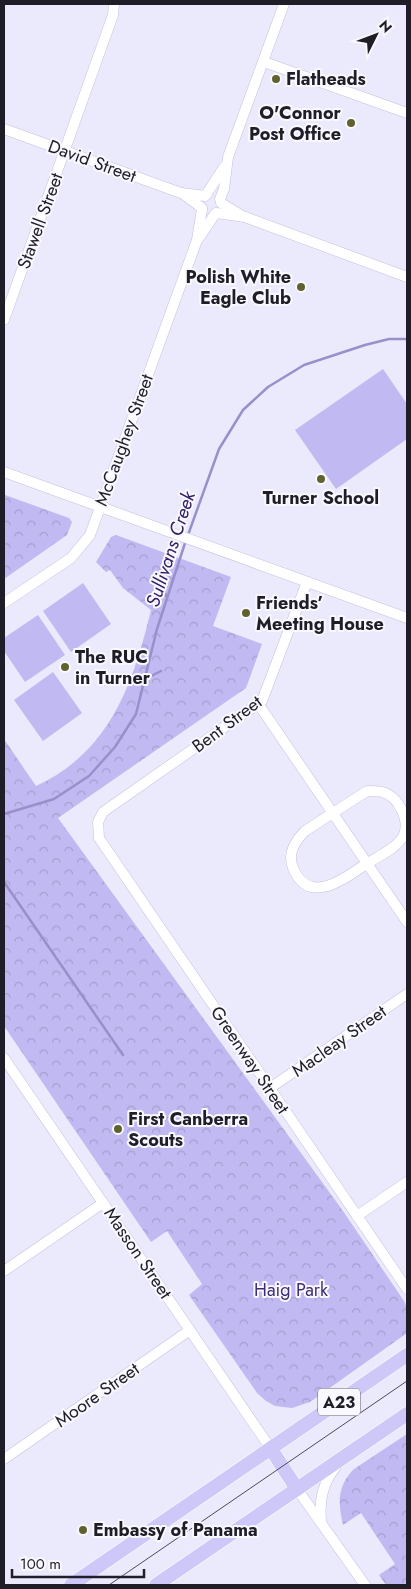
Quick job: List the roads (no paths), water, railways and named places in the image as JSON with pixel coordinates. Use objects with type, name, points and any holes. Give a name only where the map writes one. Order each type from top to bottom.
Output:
[{"type":"highway","name":"A23","points":[[71,1585],[407,1355]]},
{"type":"highway","name":"A23","points":[[156,1585],[407,1414]]},
{"type":"highway","points":[[271,1449],[297,1489]]},
{"type":"street","name":"Stawell Street","points":[[5,312],[66,151],[113,14],[114,4]]},
{"type":"street","points":[[245,217],[208,214],[202,209],[202,201],[226,164],[284,4]]},
{"type":"street","points":[[264,62],[407,113]]},
{"type":"street","name":"David Street","points":[[4,129],[181,193],[205,196]]},
{"type":"street","points":[[216,214],[220,210],[226,164]]},
{"type":"street","name":"David Street","points":[[181,193],[202,209]]},
{"type":"street","points":[[205,196],[213,194],[245,217],[407,276]]},
{"type":"street","name":"McCaughey Street","points":[[4,603],[81,549],[90,535],[197,240],[202,209]]},
{"type":"street","name":"McCaughey Street","points":[[197,240],[216,214]]},
{"type":"street","points":[[4,472],[407,618]]},
{"type":"street","name":"Bent Street","points":[[98,829],[103,812],[259,705],[265,697],[307,582]]},
{"type":"street","points":[[259,705],[407,922]]},
{"type":"street","points":[[367,791],[383,792],[395,799],[403,809],[407,821],[405,836],[396,845],[367,864],[334,885],[321,888],[304,882],[295,872],[291,852],[296,840],[305,831],[367,791]]},
{"type":"street","name":"Greenway Street","points":[[98,829],[102,844],[407,1289]]},
{"type":"street","name":"Macleay Street","points":[[270,1088],[407,994]]},
{"type":"street","name":"Masson Street","points":[[4,1058],[8,1072],[103,1203],[271,1449]]},
{"type":"street","points":[[357,1216],[407,1182]]},
{"type":"street","points":[[4,1271],[103,1203]]},
{"type":"street","name":"Moore Street","points":[[4,1459],[190,1330]]},
{"type":"street","points":[[322,1523],[321,1494],[326,1481],[342,1458]]},
{"type":"street","points":[[297,1489],[365,1585]]},
{"type":"waterway","name":"Sullivans Creek","points":[[188,535],[219,449],[243,410],[268,387],[304,365],[365,345],[389,339],[407,339]]},
{"type":"waterway","name":"Sullivans Creek","points":[[4,814],[54,799],[89,776],[115,747],[136,714],[157,629],[186,540]]},
{"type":"waterway","points":[[159,577],[166,596]]},
{"type":"waterway","points":[[145,679],[161,671]]},
{"type":"waterway","points":[[4,882],[123,1055]]},
{"type":"tram line","points":[[109,1585],[407,1381]]},
{"type":"place","name":"Flatheads","points":[[276,79]]},
{"type":"place","name":"O'Connor Post Office","points":[[351,123]]},
{"type":"place","name":"Polish White Eagle Club","points":[[301,287]]},
{"type":"place","name":"Turner School","points":[[321,479]]},
{"type":"place","name":"Friends’ Meeting House","points":[[246,613]]},
{"type":"place","name":"The RUC in Turner","points":[[65,667]]},
{"type":"place","name":"First Canberra Scouts","points":[[118,1129]]},
{"type":"place","name":"Embassy of Panama","points":[[83,1530]]},
{"type":"park label","name":"Haig Park","points":[[291,1290]]}]
